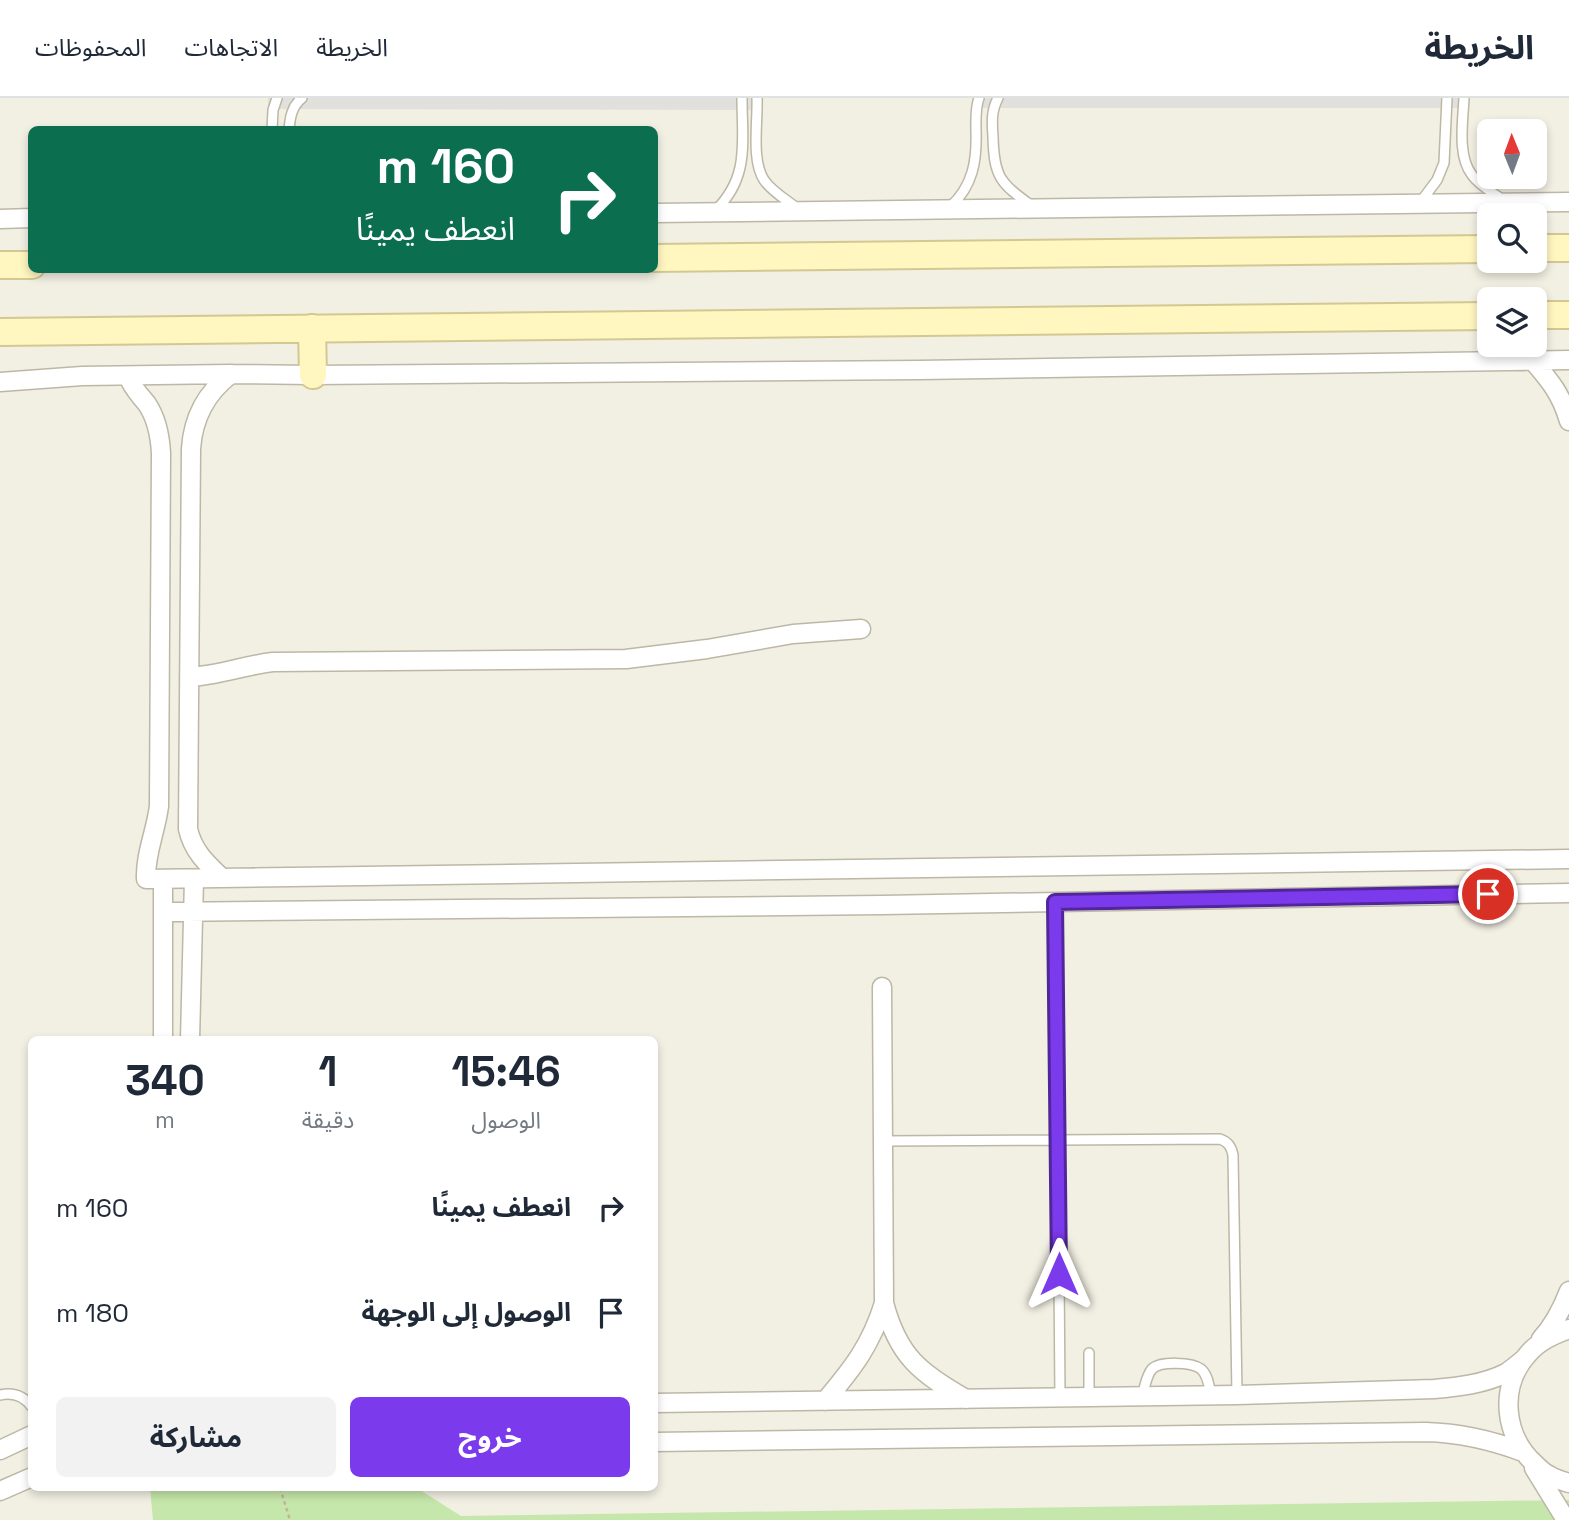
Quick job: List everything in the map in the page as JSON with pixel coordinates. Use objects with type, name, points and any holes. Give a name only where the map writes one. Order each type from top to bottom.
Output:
[{"type":"main road","points":[[658,258],[1477,248]]},
{"type":"main road","points":[[1547,248],[1569,248]]},
{"type":"main road","points":[[0,265],[28,265]]},
{"type":"main road","points":[[1547,315],[1569,315]]},
{"type":"main road","points":[[0,332],[1477,316]]},
{"type":"main road","points":[[312,328],[313,375]]},
{"type":"street","points":[[1507,203],[1569,202]]},
{"type":"street","points":[[658,213],[1477,203]]},
{"type":"street","points":[[0,219],[28,218]]},
{"type":"street","points":[[0,382],[44,377],[231,374],[919,370],[1569,360]]},
{"type":"street","points":[[1534,361],[1563,401],[1569,421]]},
{"type":"street","points":[[222,878],[199,855],[188,829],[191,436],[205,401],[231,374]]},
{"type":"street","points":[[128,376],[154,417],[160,435],[161,453],[159,806],[156,828],[147,856],[163,912],[163,1036]]},
{"type":"street","points":[[189,677],[281,661],[626,659],[707,649],[793,634],[861,629]]},
{"type":"street","points":[[155,879],[1569,859]]},
{"type":"street","points":[[190,1036],[194,879]]},
{"type":"street","points":[[163,912],[882,905],[1569,893]]},
{"type":"street","points":[[882,987],[884,1303],[896,1338],[910,1358],[928,1376],[966,1399]]},
{"type":"street","points":[[1566,1520],[1514,1434],[1509,1415],[1509,1395],[1514,1376],[1527,1355],[1551,1329],[1569,1291]]},
{"type":"street","points":[[825,1401],[864,1351],[884,1303]]},
{"type":"street","points":[[658,1403],[1237,1395],[1459,1387],[1508,1372],[1550,1336],[1569,1329]]},
{"type":"street","points":[[658,1442],[1441,1433],[1479,1438],[1525,1454],[1547,1475],[1569,1483]]},
{"type":"street","points":[[0,1450],[28,1437]]},
{"type":"street","points":[[0,1491],[28,1479]]},
{"type":"lane","points":[[272,126],[277,98]]},
{"type":"lane","points":[[290,126],[293,110],[302,98]]},
{"type":"lane","points":[[713,213],[729,196],[739,175],[742,98]]},
{"type":"lane","points":[[757,98],[757,156],[760,173],[770,188],[803,212]]},
{"type":"lane","points":[[947,210],[962,194],[973,173],[979,98]]},
{"type":"lane","points":[[998,98],[992,116],[996,171],[1007,187],[1036,210]]},
{"type":"lane","points":[[1419,204],[1437,180],[1444,163],[1447,98]]},
{"type":"lane","points":[[1464,98],[1463,154],[1467,169],[1476,181],[1507,203]]},
{"type":"lane","points":[[1055,902],[1060,1397]]},
{"type":"lane","points":[[883,1141],[1220,1139],[1230,1145],[1233,1155],[1237,1395]]},
{"type":"lane","points":[[1089,1353],[1089,1396]]},
{"type":"lane","points":[[1143,1396],[1150,1372],[1157,1366],[1166,1364],[1189,1364],[1199,1368],[1206,1376],[1211,1395]]},
{"type":"lane","points":[[0,1395],[18,1395],[28,1402]]},
{"type":"path","points":[[281,1491],[290,1520]]},
{"type":"green space","points":[[150,1491],[422,1491],[461,1516],[1569,1500],[1569,1520],[153,1520]]},
{"type":"shaded area","points":[[268,98],[758,98],[758,110],[268,109]]},
{"type":"shaded area","points":[[978,98],[1469,98],[1469,108],[978,108]]},
{"type":"route","points":[[1059,1274],[1055,902],[1488,894]]}]
